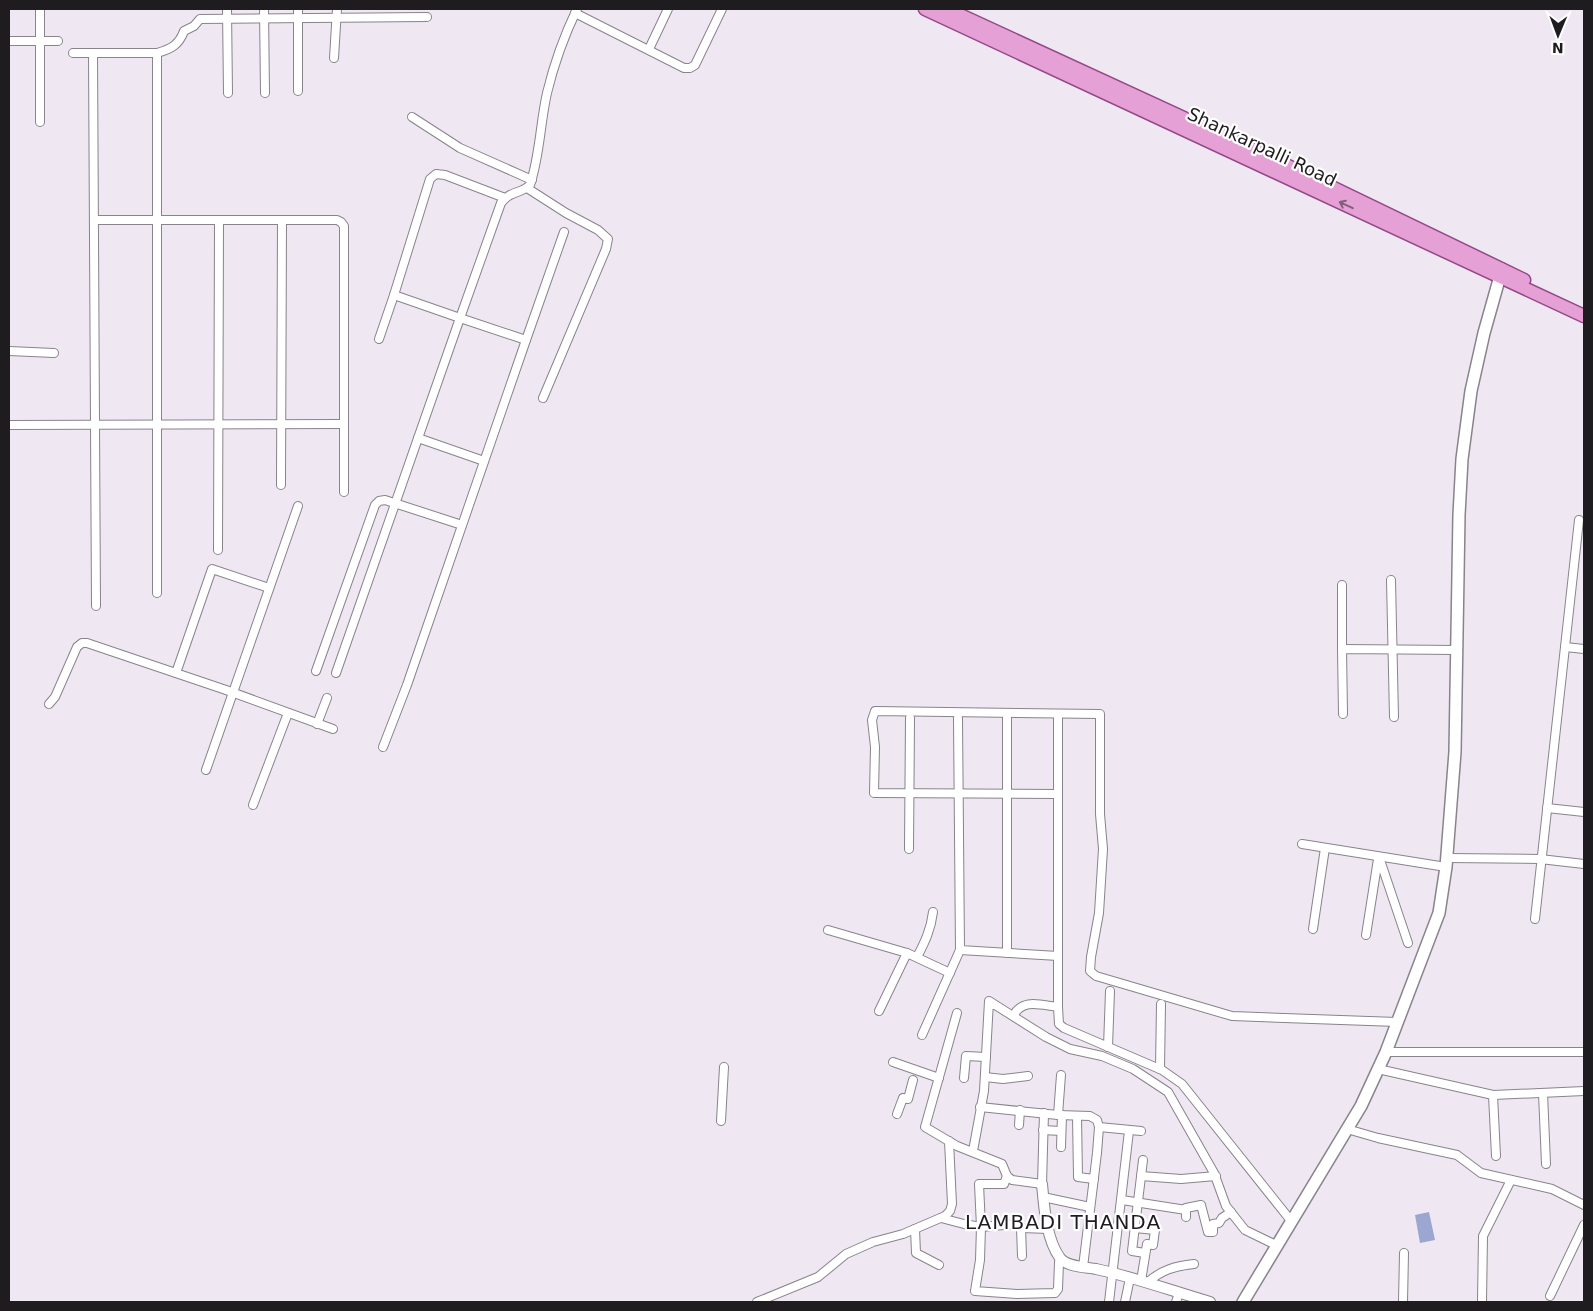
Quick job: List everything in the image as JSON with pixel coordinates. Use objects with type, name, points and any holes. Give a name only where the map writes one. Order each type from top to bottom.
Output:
[{"type":"main road","name":"Shankarpalli Road","points":[[925,9],[1501,274],[1584,309]]},
{"type":"main road","name":"Shankarpalli Road","points":[[947,9],[1288,166],[1584,316]]},
{"type":"main road","points":[[1243,1302],[1361,1106],[1386,1052],[1439,913],[1447,863],[1455,752],[1459,516],[1466,421],[1482,343],[1501,274]]},
{"type":"street","points":[[40,9],[40,122]]},
{"type":"street","points":[[227,9],[228,93]]},
{"type":"street","points":[[264,9],[264,93]]},
{"type":"street","points":[[298,9],[298,91]]},
{"type":"street","points":[[334,58],[337,9]]},
{"type":"street","points":[[648,50],[668,9]]},
{"type":"street","points":[[336,673],[501,203],[512,192],[527,188],[532,180],[547,94],[564,34],[576,11],[684,68],[690,68],[695,65],[722,9]]},
{"type":"street","points":[[73,53],[157,53],[167,50],[180,42],[184,31],[194,26],[200,20],[427,17]]},
{"type":"street","points":[[9,41],[58,41]]},
{"type":"street","points":[[93,53],[96,606]]},
{"type":"street","points":[[157,53],[157,593]]},
{"type":"street","points":[[412,117],[460,148],[532,180]]},
{"type":"street","points":[[379,339],[430,179],[436,174],[445,175],[505,198]]},
{"type":"street","points":[[527,188],[566,213],[598,230],[608,239],[606,249],[542,398]]},
{"type":"street","points":[[94,220],[337,220],[341,222],[344,226],[344,492]]},
{"type":"street","points":[[218,550],[219,221]]},
{"type":"street","points":[[281,485],[282,221]]},
{"type":"street","points":[[383,747],[407,685],[564,232]]},
{"type":"street","points":[[394,295],[526,340]]},
{"type":"street","points":[[9,352],[54,353]]},
{"type":"street","points":[[9,425],[344,424]]},
{"type":"street","points":[[418,438],[484,461]]},
{"type":"street","points":[[316,671],[375,505],[382,500],[462,525]]},
{"type":"street","points":[[206,770],[298,506]]},
{"type":"street","points":[[1535,919],[1565,647],[1581,539],[1579,520]]},
{"type":"street","points":[[176,673],[212,569],[269,588]]},
{"type":"street","points":[[1392,580],[1394,717]]},
{"type":"street","points":[[1342,585],[1343,714]]},
{"type":"street","points":[[49,704],[55,697],[77,648],[82,643],[87,643],[232,692],[333,729]]},
{"type":"street","points":[[1565,647],[1584,649]]},
{"type":"street","points":[[1342,649],[1456,650]]},
{"type":"street","points":[[317,724],[327,698]]},
{"type":"street","points":[[1057,794],[874,793],[875,747],[872,720],[875,711],[1100,714],[1100,814],[1103,848],[1099,913],[1090,958],[1090,971],[1096,976],[1232,1016],[1397,1022]]},
{"type":"street","points":[[253,805],[288,713]]},
{"type":"street","points":[[909,849],[910,718]]},
{"type":"street","points":[[922,1035],[960,950],[958,718]]},
{"type":"street","points":[[1007,718],[1007,953]]},
{"type":"street","points":[[1058,718],[1059,1024],[1064,1028],[1160,1069],[1182,1084],[1292,1222]]},
{"type":"street","points":[[1547,808],[1584,812]]},
{"type":"street","points":[[1302,844],[1378,857],[1447,863],[1540,860],[1584,864]]},
{"type":"street","points":[[1313,929],[1325,848]]},
{"type":"street","points":[[1366,935],[1378,857]]},
{"type":"street","points":[[1378,857],[1408,943]]},
{"type":"street","points":[[916,957],[927,939],[933,912]]},
{"type":"street","points":[[828,930],[907,953],[950,973]]},
{"type":"street","points":[[960,950],[1058,956]]},
{"type":"street","points":[[879,1011],[907,953]]},
{"type":"street","points":[[1108,1047],[1110,991]]},
{"type":"street","points":[[973,1152],[984,1077],[989,1001],[1046,1037],[1070,1049],[1102,1056],[1134,1069],[1168,1092],[1216,1176],[1226,1206],[1245,1230],[1278,1246]]},
{"type":"street","points":[[1013,1016],[1018,1008],[1027,1003],[1058,1007]]},
{"type":"street","points":[[1160,1069],[1161,1004]]},
{"type":"street","points":[[957,1013],[925,1127],[949,1142],[1002,1164],[1007,1176],[1012,1180],[1042,1184]]},
{"type":"street","points":[[1386,1052],[1584,1052]]},
{"type":"street","points":[[964,1078],[966,1056],[986,1057]]},
{"type":"street","points":[[892,1062],[939,1078]]},
{"type":"street","points":[[721,1121],[724,1067]]},
{"type":"street","points":[[1378,1069],[1493,1095],[1584,1091]]},
{"type":"street","points":[[1061,1075],[1060,1115],[1062,1146]]},
{"type":"street","points":[[984,1077],[1003,1079],[1028,1076]]},
{"type":"street","points":[[897,1114],[903,1098],[908,1099],[913,1080]]},
{"type":"street","points":[[1543,1093],[1546,1164]]},
{"type":"street","points":[[1493,1095],[1496,1156]]},
{"type":"street","points":[[980,1107],[1094,1118],[1098,1123],[1094,1179],[1083,1267]]},
{"type":"street","points":[[1019,1124],[1020,1110]]},
{"type":"street","points":[[1044,1114],[1043,1197],[1049,1230],[1061,1260],[1071,1265],[1112,1273],[1144,1282],[1178,1298],[1210,1302]]},
{"type":"street","points":[[1077,1116],[1078,1177],[1094,1179]]},
{"type":"street","points":[[1099,1127],[1141,1131]]},
{"type":"street","points":[[1347,1129],[1378,1138],[1457,1155],[1481,1173],[1552,1189],[1584,1205]]},
{"type":"street","points":[[1043,1130],[1061,1132]]},
{"type":"street","points":[[1109,1302],[1129,1131]]},
{"type":"street","points":[[757,1302],[818,1277],[846,1254],[872,1242],[915,1229],[941,1218],[950,1211],[952,1204],[949,1142]]},
{"type":"street","points":[[1142,1160],[1132,1251],[1146,1253]]},
{"type":"street","points":[[1007,1176],[1004,1184],[980,1184],[980,1260],[974,1291],[1016,1298],[1055,1293],[1058,1289],[1059,1262],[1061,1260]]},
{"type":"street","points":[[1141,1176],[1180,1180],[1216,1176]]},
{"type":"street","points":[[1482,1302],[1483,1236],[1511,1180]]},
{"type":"street","points":[[1043,1197],[1090,1207]]},
{"type":"street","points":[[1122,1200],[1186,1214],[1186,1208],[1201,1206],[1208,1232],[1213,1232],[1213,1224],[1219,1223],[1222,1218],[1231,1212]]},
{"type":"street","points":[[941,1218],[981,1227],[1015,1224],[1021,1228],[1049,1230]]},
{"type":"street","points":[[1550,1296],[1584,1225]]},
{"type":"street","points":[[1021,1228],[1022,1256]]},
{"type":"street","points":[[1135,1228],[1155,1230],[1154,1245],[1147,1244],[1144,1282]]},
{"type":"street","points":[[915,1229],[916,1253],[939,1265]]},
{"type":"street","points":[[1403,1302],[1404,1253]]},
{"type":"street","points":[[1144,1282],[1168,1269],[1194,1264]]},
{"type":"street","points":[[1125,1302],[1130,1278]]},
{"type":"water","points":[[1429,1212],[1435,1240],[1420,1243],[1415,1215]]},
{"type":"district","name":"LAMBADI THANDA","points":[[1063,1222]]}]
